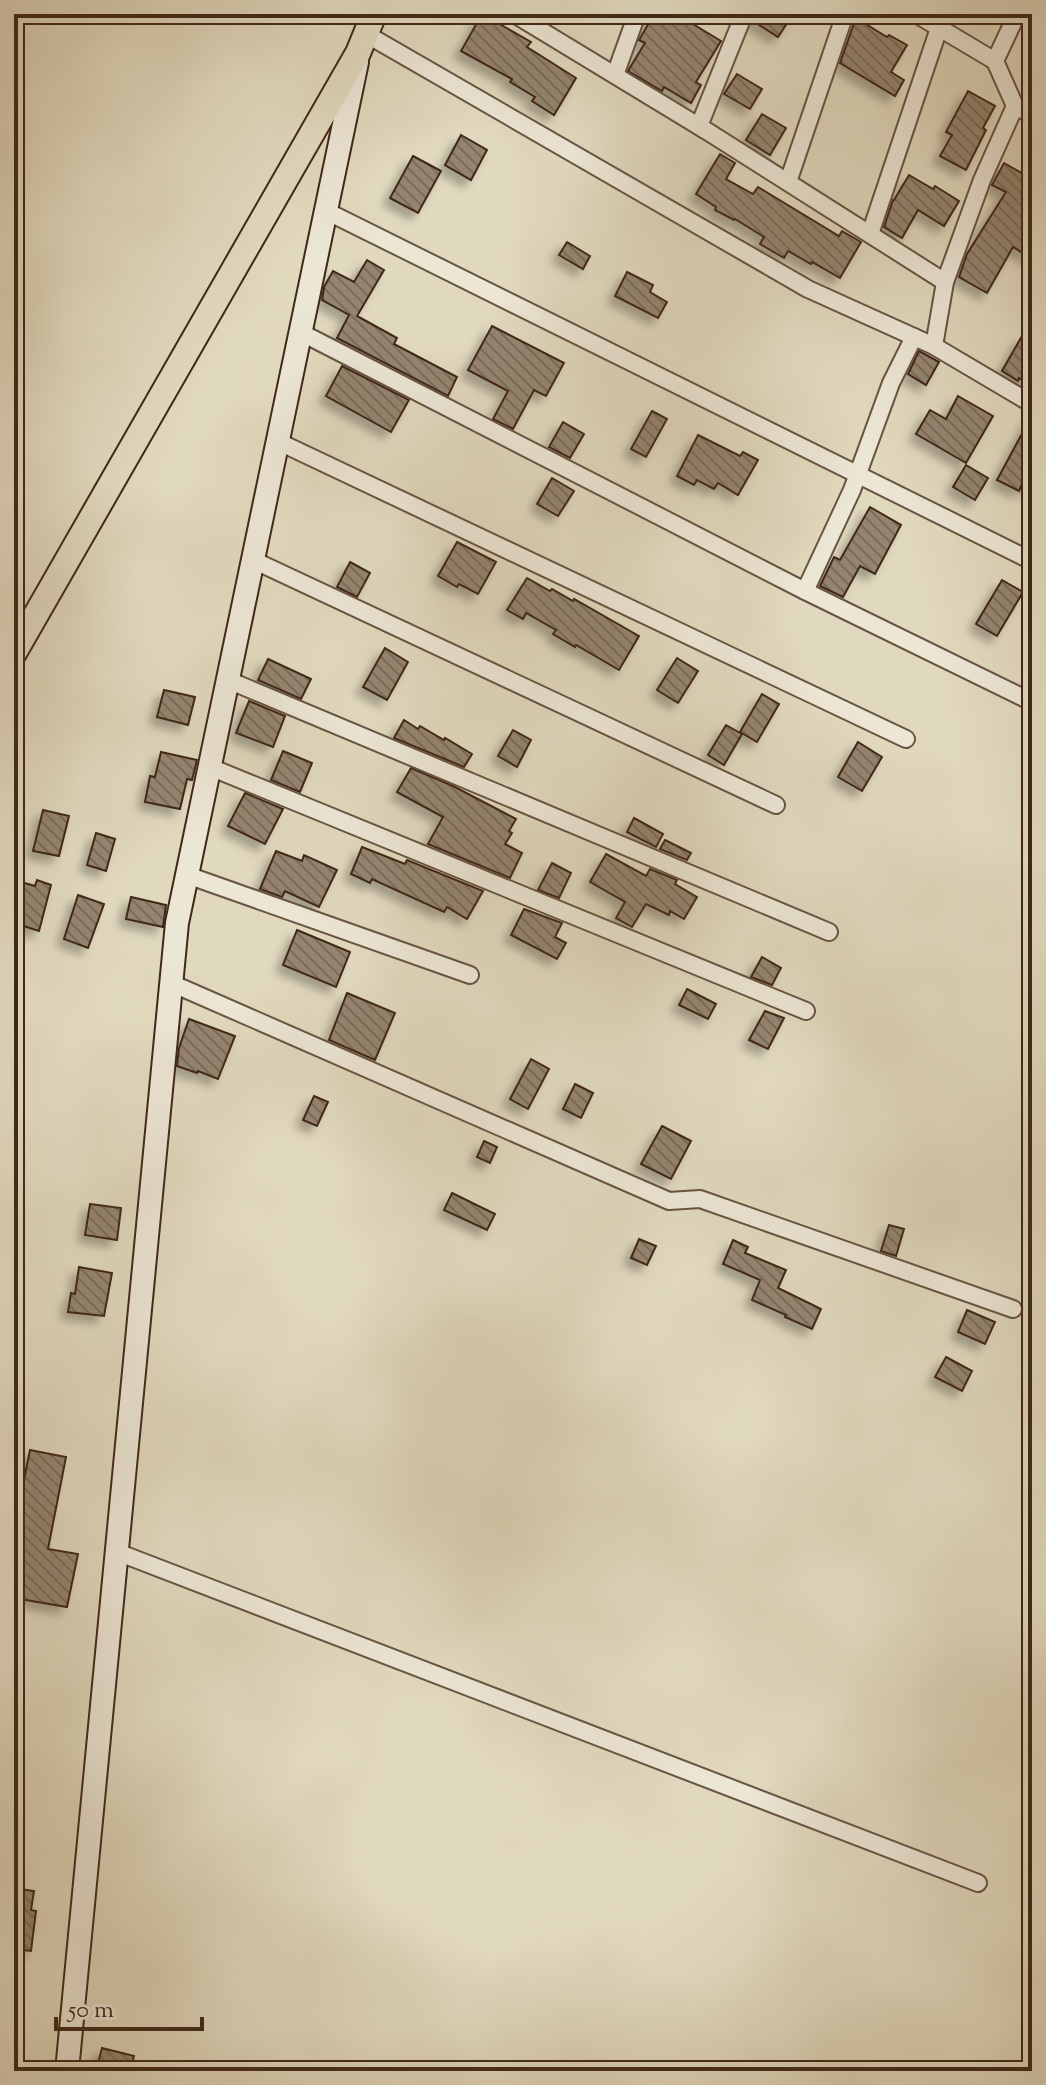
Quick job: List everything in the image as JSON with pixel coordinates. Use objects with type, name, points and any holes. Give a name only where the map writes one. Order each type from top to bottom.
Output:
[{"type":"main road","points":[[14,653],[366,34]]},
{"type":"street","points":[[615,75],[637,14]]},
{"type":"street","points":[[705,130],[699,126],[744,14]]},
{"type":"street","points":[[788,182],[845,14]]},
{"type":"street","points":[[916,14],[995,61],[1015,106],[1032,115]]},
{"type":"street","points":[[995,61],[1017,14]]},
{"type":"street","points":[[518,15],[945,282]]},
{"type":"street","points":[[870,234],[939,28]]},
{"type":"street","points":[[67,2071],[177,923],[300,332],[366,34],[808,289],[934,346],[1032,404]]},
{"type":"street","points":[[934,346],[945,282],[982,180],[1015,106]]},
{"type":"street","points":[[326,211],[1032,561]]},
{"type":"street","points":[[300,332],[805,591],[1032,702]]},
{"type":"street","points":[[805,591],[858,474],[891,383],[914,337]]},
{"type":"street","points":[[277,441],[906,739]]},
{"type":"street","points":[[253,560],[776,805]]},
{"type":"street","points":[[228,680],[829,932]]},
{"type":"street","points":[[210,767],[806,1011]]},
{"type":"street","points":[[187,875],[470,975]]},
{"type":"street","points":[[171,983],[669,1201],[700,1199],[1013,1309]]},
{"type":"street","points":[[117,1552],[978,1883]]},
{"type":"building","points":[[482,14],[531,42],[527,47],[576,78],[554,115],[532,101],[535,97],[510,82],[512,79],[461,51]]},
{"type":"building","points":[[654,14],[692,14],[688,21],[721,41],[696,82],[701,85],[691,103],[664,87],[662,91],[628,71],[645,43],[639,40]]},
{"type":"building","points":[[755,14],[793,14],[778,37],[753,21]]},
{"type":"building","points":[[856,18],[907,45],[891,72],[904,80],[895,96],[840,63]]},
{"type":"building","points":[[737,74],[762,89],[750,109],[724,94]]},
{"type":"building","points":[[968,91],[995,106],[966,170],[940,156],[952,135],[946,132]]},
{"type":"building","points":[[762,114],[786,128],[770,155],[746,140]]},
{"type":"building","points":[[461,135],[487,150],[471,180],[445,165]]},
{"type":"building","points":[[720,154],[735,163],[726,179],[753,194],[758,187],[839,236],[842,231],[861,242],[840,278],[788,251],[784,258],[760,244],[764,237],[715,210],[716,207],[696,194]]},
{"type":"building","points":[[413,156],[441,171],[418,213],[390,198]]},
{"type":"building","points":[[1004,163],[1032,179],[1022,199],[1032,204],[1032,259],[1013,247],[987,293],[959,277],[967,254],[1006,192],[992,185]]},
{"type":"building","points":[[909,175],[959,201],[944,226],[918,210],[902,238],[884,227],[893,200]]},
{"type":"building","points":[[567,242],[590,256],[583,269],[559,255]]},
{"type":"building","points":[[367,260],[384,270],[357,316],[397,338],[394,344],[457,377],[448,396],[337,338],[349,315],[322,300],[324,287],[333,271],[354,282]]},
{"type":"building","points":[[627,272],[653,285],[650,292],[667,302],[658,318],[615,296]]},
{"type":"building","points":[[492,326],[564,363],[546,396],[534,390],[513,429],[493,419],[508,391],[468,370]]},
{"type":"building","points":[[1022,336],[1032,341],[1032,385],[1002,371]]},
{"type":"building","points":[[919,351],[939,362],[926,385],[908,374]]},
{"type":"building","points":[[342,366],[409,400],[391,432],[326,396]]},
{"type":"building","points":[[958,396],[993,416],[966,463],[916,434],[930,410],[946,419]]},
{"type":"building","points":[[652,411],[667,419],[646,457],[631,449]]},
{"type":"building","points":[[1032,415],[1032,490],[1022,484],[1019,491],[997,480]]},
{"type":"building","points":[[563,422],[584,434],[570,458],[549,447]]},
{"type":"building","points":[[698,435],[740,456],[743,452],[758,460],[738,495],[718,483],[714,489],[697,480],[694,485],[677,476]]},
{"type":"building","points":[[966,465],[988,478],[975,500],[953,487]]},
{"type":"building","points":[[552,478],[574,491],[558,516],[537,504]]},
{"type":"building","points":[[870,507],[901,525],[875,574],[860,566],[843,597],[820,586],[834,557],[840,560]]},
{"type":"building","points":[[457,542],[496,562],[478,594],[438,576]]},
{"type":"building","points":[[350,562],[370,573],[357,597],[337,587]]},
{"type":"building","points":[[527,578],[550,591],[552,589],[574,599],[639,636],[619,670],[553,634],[556,630],[526,613],[523,619],[507,610]]},
{"type":"building","points":[[1002,580],[1023,592],[997,636],[976,624]]},
{"type":"building","points":[[385,648],[408,662],[387,700],[363,687]]},
{"type":"building","points":[[677,658],[698,671],[678,703],[657,690]]},
{"type":"building","points":[[268,659],[311,679],[301,699],[258,680]]},
{"type":"building","points":[[164,690],[195,697],[188,725],[157,717]]},
{"type":"building","points":[[762,694],[779,704],[757,742],[740,732]]},
{"type":"building","points":[[249,701],[285,716],[273,747],[236,733]]},
{"type":"building","points":[[404,720],[472,754],[464,767],[394,738]]},
{"type":"building","points":[[726,725],[742,734],[724,765],[708,755]]},
{"type":"building","points":[[513,730],[531,740],[517,767],[498,756]]},
{"type":"building","points":[[858,742],[882,757],[862,791],[838,777]]},
{"type":"building","points":[[283,751],[312,763],[300,792],[271,780]]},
{"type":"building","points":[[161,752],[197,760],[192,780],[187,779],[180,809],[145,802],[150,776],[155,777]]},
{"type":"building","points":[[411,768],[516,819],[505,844],[522,853],[510,878],[428,844],[443,817],[397,792]]},
{"type":"building","points":[[245,793],[283,809],[265,844],[228,826]]},
{"type":"building","points":[[43,810],[69,816],[59,856],[33,851]]},
{"type":"building","points":[[634,818],[663,834],[656,847],[627,832]]},
{"type":"building","points":[[96,833],[115,839],[106,871],[87,865]]},
{"type":"building","points":[[665,840],[691,853],[687,860],[660,849]]},
{"type":"building","points":[[362,847],[405,864],[407,860],[483,891],[467,919],[447,907],[444,912],[372,879],[370,883],[351,874]]},
{"type":"building","points":[[276,851],[302,861],[304,855],[337,870],[319,907],[285,891],[282,897],[260,889]]},
{"type":"building","points":[[606,854],[646,876],[650,869],[677,880],[675,884],[697,897],[684,919],[646,904],[632,927],[616,918],[625,902],[590,882]]},
{"type":"building","points":[[552,863],[571,873],[559,898],[538,890]]},
{"type":"building","points":[[14,880],[35,886],[37,880],[51,885],[39,931],[14,923]]},
{"type":"building","points":[[78,895],[104,904],[88,948],[64,939]]},
{"type":"building","points":[[131,897],[166,905],[163,927],[126,919]]},
{"type":"building","points":[[524,909],[562,923],[555,937],[566,943],[557,959],[511,935]]},
{"type":"building","points":[[297,930],[350,952],[336,987],[283,965]]},
{"type":"building","points":[[762,957],[781,968],[772,985],[751,977]]},
{"type":"building","points":[[687,989],[716,1004],[708,1019],[679,1005]]},
{"type":"building","points":[[347,993],[395,1013],[375,1060],[329,1040]]},
{"type":"building","points":[[765,1011],[784,1018],[768,1049],[749,1040]]},
{"type":"building","points":[[189,1019],[235,1036],[218,1079],[177,1066],[179,1048]]},
{"type":"building","points":[[531,1059],[549,1069],[528,1109],[510,1099]]},
{"type":"building","points":[[575,1084],[593,1093],[581,1118],[563,1109]]},
{"type":"building","points":[[314,1096],[328,1102],[317,1126],[303,1120]]},
{"type":"building","points":[[662,1126],[691,1141],[671,1179],[641,1164]]},
{"type":"building","points":[[484,1141],[497,1147],[490,1163],[477,1157]]},
{"type":"building","points":[[452,1193],[495,1214],[487,1230],[444,1210]]},
{"type":"building","points":[[90,1204],[121,1208],[117,1240],[85,1235]]},
{"type":"building","points":[[889,1225],[904,1229],[896,1256],[881,1251]]},
{"type":"building","points":[[639,1239],[656,1246],[647,1265],[631,1258]]},
{"type":"building","points":[[733,1240],[748,1247],[745,1253],[786,1270],[778,1288],[821,1309],[812,1329],[752,1300],[760,1280],[723,1264]]},
{"type":"building","points":[[79,1267],[112,1273],[104,1316],[68,1312],[71,1293],[75,1294]]},
{"type":"building","points":[[967,1310],[995,1322],[985,1344],[958,1332]]},
{"type":"building","points":[[946,1357],[972,1371],[962,1391],[935,1377]]},
{"type":"building","points":[[30,1450],[66,1457],[48,1549],[78,1554],[67,1607],[14,1598],[21,1561],[14,1559],[19,1521],[16,1520]]},
{"type":"building","points":[[14,1888],[34,1891],[31,1910],[36,1911],[31,1951],[14,1949]]},
{"type":"building","points":[[102,2048],[134,2056],[130,2071],[96,2071]]}]
